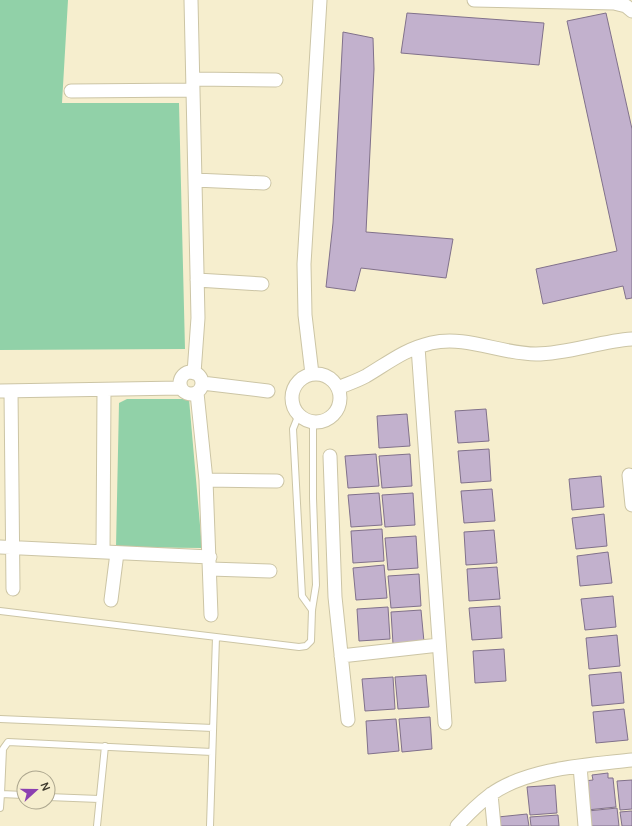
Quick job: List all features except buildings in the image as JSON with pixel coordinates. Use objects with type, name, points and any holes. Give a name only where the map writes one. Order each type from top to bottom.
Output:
[{"type":"street","points":[[191,0],[198,318],[194,373]]},
{"type":"street","points":[[312,374],[305,315],[304,264],[320,0]]},
{"type":"street","points":[[474,0],[614,4],[626,6],[632,11]]},
{"type":"street","points":[[71,91],[276,80]]},
{"type":"street","points":[[195,180],[264,183]]},
{"type":"street","points":[[197,280],[262,284]]},
{"type":"street","points":[[338,388],[366,376],[400,354],[418,347],[450,340],[534,354],[550,353],[598,343],[632,339]]},
{"type":"street","points":[[418,347],[445,723]]},
{"type":"street","points":[[211,616],[210,563],[200,388],[200,376],[194,373],[184,375],[180,381],[181,388],[186,394],[200,388],[268,391]]},
{"type":"street","points":[[312,374],[328,377],[334,381],[338,388],[340,402],[333,415],[327,419],[313,422],[306,420],[295,409],[292,402],[295,387],[299,380],[312,374]]},
{"type":"street","points":[[13,589],[6,548],[6,391],[104,391],[181,388]]},
{"type":"street","points":[[103,552],[104,391]]},
{"type":"street","points":[[330,456],[335,597],[348,720]]},
{"type":"street","points":[[629,475],[632,505]]},
{"type":"street","points":[[206,480],[277,481]]},
{"type":"street","points":[[6,548],[117,553],[270,571]]},
{"type":"street","points":[[111,600],[117,553]]},
{"type":"street","points":[[341,656],[439,645]]},
{"type":"street","points":[[457,826],[474,808],[491,794],[518,781],[580,766],[632,760]]},
{"type":"street","points":[[580,766],[585,826]]},
{"type":"street","points":[[491,794],[494,826]]},
{"type":"lane","points":[[295,409],[297,419],[293,429],[302,596],[312,610]]},
{"type":"lane","points":[[0,611],[303,647],[311,641],[312,610],[316,585],[312,498],[313,422]]},
{"type":"lane","points":[[210,826],[216,637]]},
{"type":"lane","points":[[0,719],[213,728]]},
{"type":"lane","points":[[0,808],[3,749],[8,742],[212,752]]},
{"type":"lane","points":[[97,826],[105,746]]},
{"type":"lane","points":[[1,794],[16,795]]},
{"type":"lane","points":[[56,797],[99,799]]},
{"type":"green space","points":[[0,0],[68,0],[62,103],[179,103],[185,349],[0,350]]},
{"type":"green space","points":[[127,399],[189,399],[202,548],[116,547],[119,403]]}]
